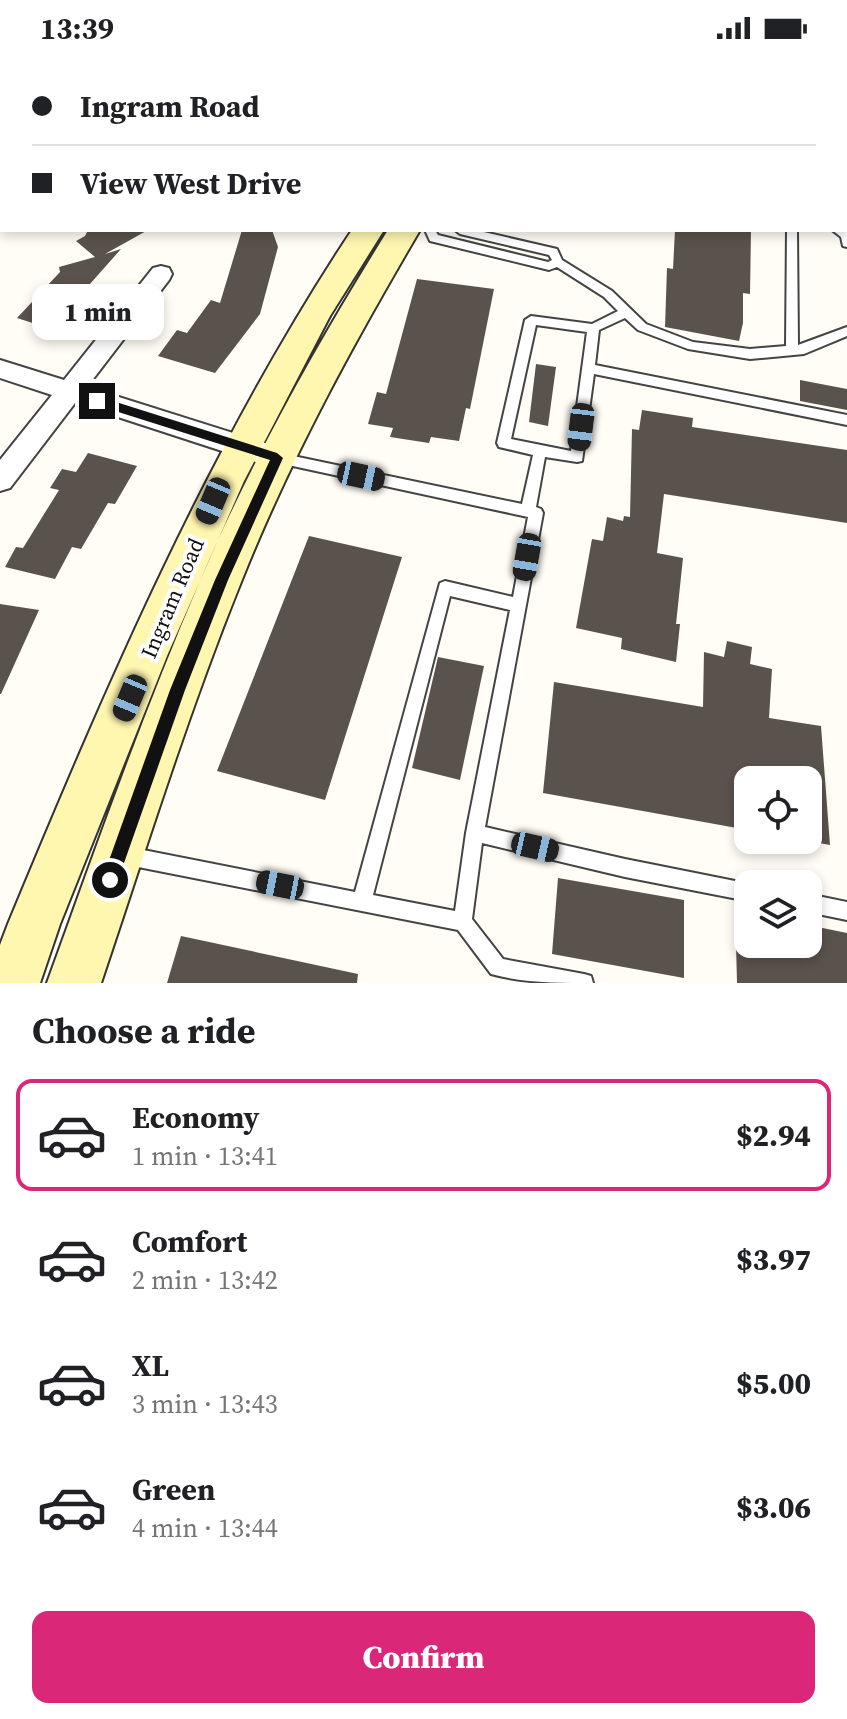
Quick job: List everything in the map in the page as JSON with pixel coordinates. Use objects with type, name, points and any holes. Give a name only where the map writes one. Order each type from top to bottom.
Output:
[{"type":"main road","name":"Ingram Road","points":[[74,983],[168,714],[205,619],[287,360],[367,232]]},
{"type":"main road","name":"Ingram Road","points":[[13,983],[40,909],[182,573],[259,452],[352,317],[403,232]]},
{"type":"street","points":[[0,480],[161,274]]},
{"type":"street","points":[[0,369],[259,452]]},
{"type":"lane","points":[[431,232],[434,238],[549,266],[558,262]]},
{"type":"lane","points":[[468,232],[553,252],[558,262],[608,294],[642,327],[692,346],[750,354],[804,349],[847,331]]},
{"type":"lane","points":[[792,232],[792,350]]},
{"type":"lane","points":[[491,252],[498,239]]},
{"type":"lane","points":[[593,328],[577,457],[504,443],[531,320],[593,328],[627,312]]},
{"type":"lane","points":[[588,368],[847,420]]},
{"type":"lane","points":[[528,511],[540,451]]},
{"type":"lane","points":[[259,452],[536,513],[475,833],[463,922]]},
{"type":"lane","points":[[362,901],[445,588],[518,605]]},
{"type":"lane","points":[[475,833],[734,889]]},
{"type":"lane","points":[[119,854],[463,922],[498,967],[584,983]]},
{"type":"lane","points":[[822,906],[847,911]]},
{"type":"building","points":[[87,232],[144,232],[105,254],[121,249],[74,302],[84,305],[61,332],[17,318],[60,272],[59,267],[95,257],[76,241]]},
{"type":"building","points":[[241,232],[273,232],[278,247],[260,314],[215,373],[158,356],[177,330],[187,333],[211,300],[220,303]]},
{"type":"building","points":[[675,232],[751,232],[750,294],[743,293],[743,323],[739,341],[665,327],[667,268],[673,269]]},
{"type":"building","points":[[417,279],[494,289],[470,409],[466,408],[459,441],[431,437],[429,443],[390,437],[393,428],[368,424],[377,392],[386,394]]},
{"type":"building","points":[[536,364],[556,367],[548,426],[529,422]]},
{"type":"building","points":[[800,380],[847,389],[847,410],[800,401]]},
{"type":"building","points":[[642,410],[693,418],[692,427],[847,450],[847,523],[664,494],[657,553],[683,558],[676,624],[680,624],[676,662],[621,649],[622,638],[576,628],[592,539],[603,541],[607,517],[623,521],[624,516],[630,517],[632,429],[639,430]]},
{"type":"building","points":[[88,453],[137,466],[115,504],[108,503],[81,549],[72,547],[55,579],[5,567],[16,547],[23,548],[59,490],[50,488],[62,469],[76,472]]},
{"type":"building","points":[[309,536],[402,557],[325,800],[217,771]]},
{"type":"building","points":[[0,604],[39,610],[1,694],[0,694]]},
{"type":"building","points":[[727,641],[752,647],[750,664],[772,669],[769,718],[821,726],[830,845],[822,844],[822,766],[734,766],[734,827],[543,793],[554,682],[703,707],[704,652],[724,657]]},
{"type":"building","points":[[438,657],[484,666],[460,780],[412,768]]},
{"type":"building","points":[[558,878],[684,900],[684,978],[552,954]]},
{"type":"building","points":[[822,928],[847,933],[847,983],[737,983],[736,958],[822,958]]},
{"type":"building","points":[[181,936],[358,974],[357,983],[167,983]]},
{"type":"route","points":[[97,401],[277,458],[221,580],[177,690],[110,880]]}]
